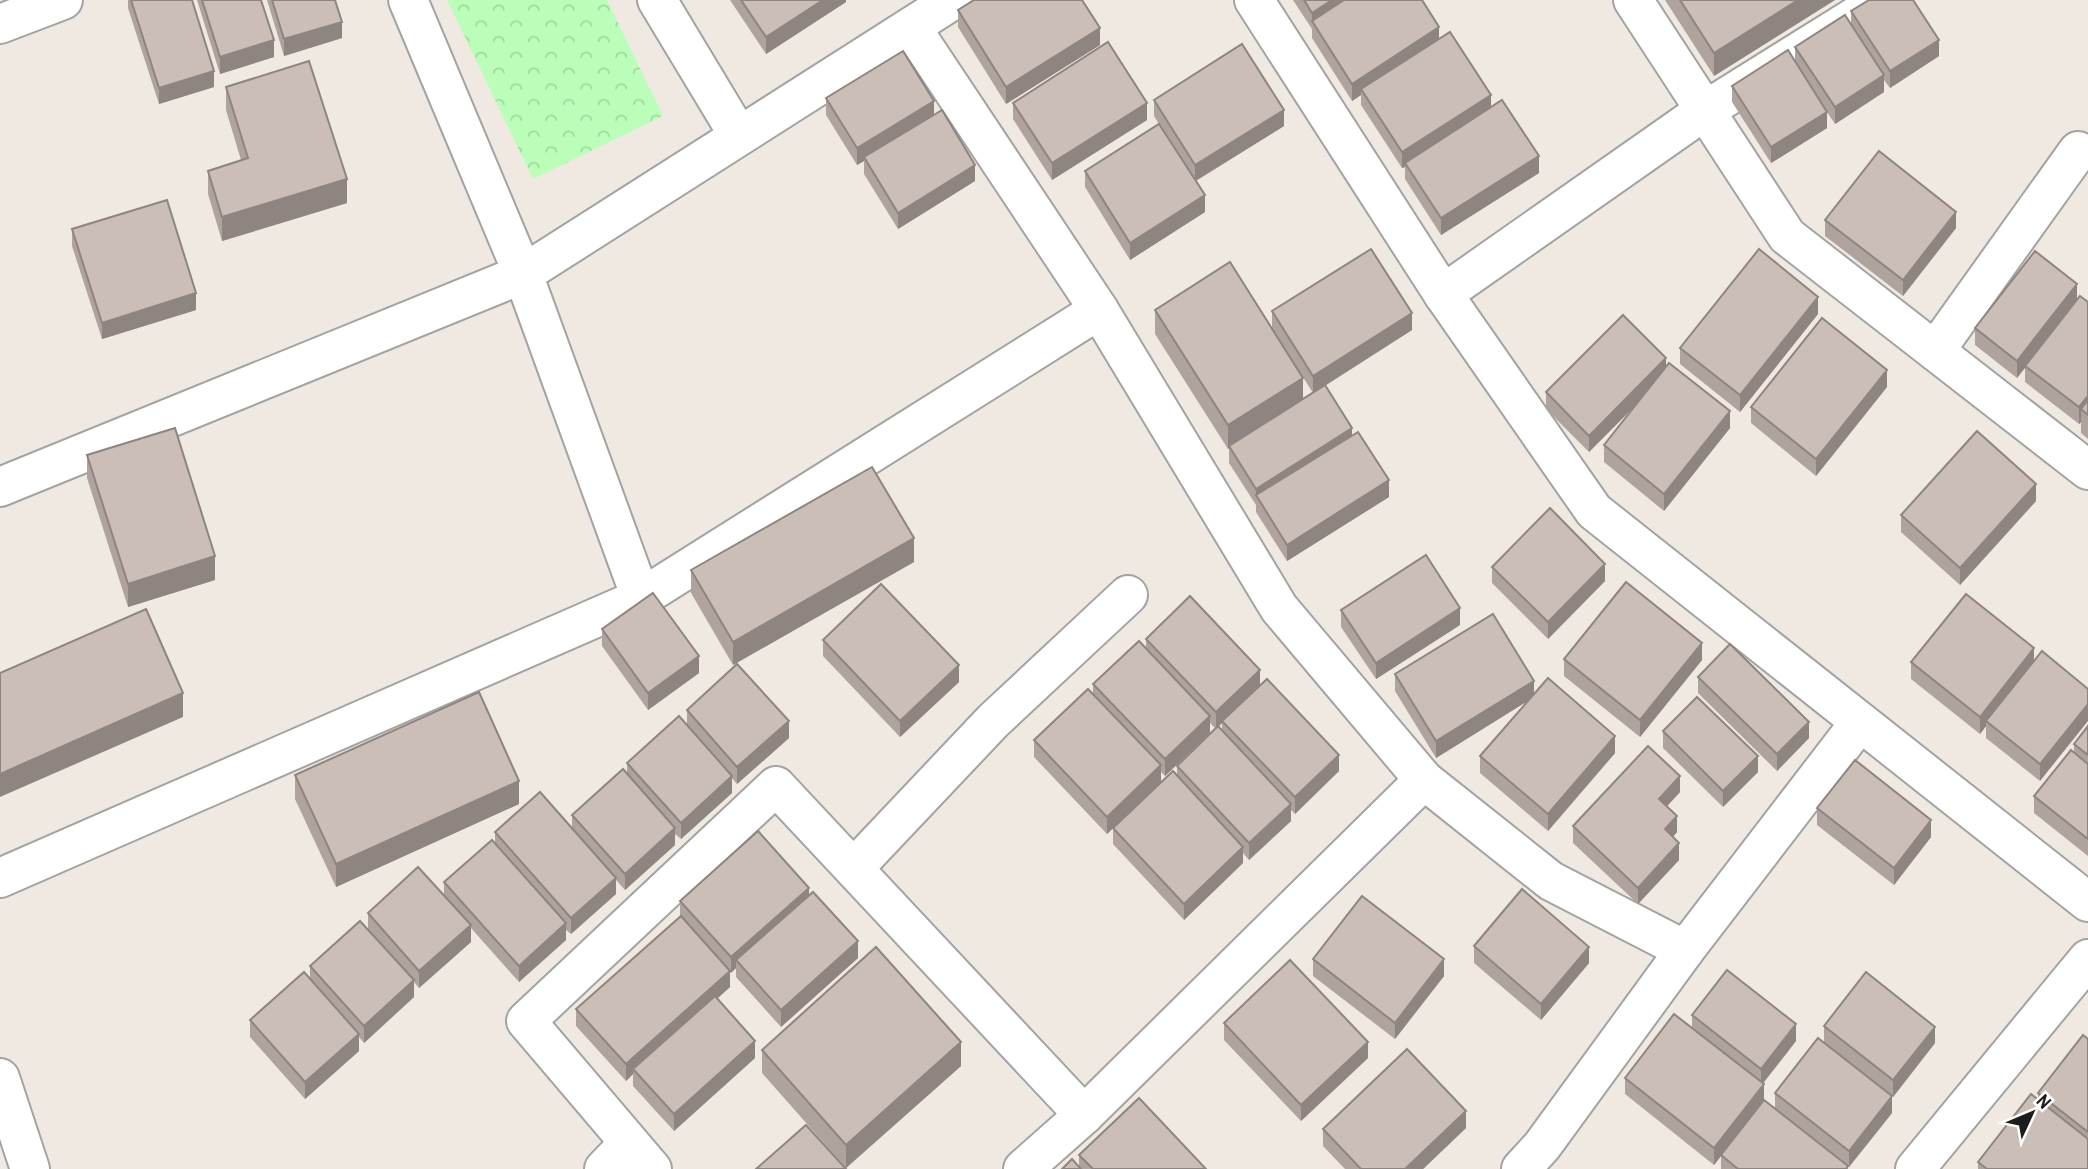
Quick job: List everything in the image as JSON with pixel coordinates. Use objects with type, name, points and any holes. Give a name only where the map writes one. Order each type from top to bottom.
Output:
[{"type":"street","points":[[0,24],[63,0]]},
{"type":"street","points":[[408,0],[523,274],[640,598]]},
{"type":"street","points":[[657,0],[739,136]]},
{"type":"street","points":[[0,487],[523,274],[953,0]]},
{"type":"street","points":[[1254,0],[1443,294],[1594,511],[2088,902]]},
{"type":"street","points":[[1633,0],[1787,236],[2088,470]]},
{"type":"street","points":[[1443,294],[1704,111],[1882,0]]},
{"type":"street","points":[[911,27],[1099,310],[1279,608],[1424,780],[1551,881],[1685,950]]},
{"type":"street","points":[[1936,351],[2078,151]]},
{"type":"street","points":[[0,878],[640,598],[1099,310]]},
{"type":"street","points":[[854,868],[993,721],[1128,595]]},
{"type":"street","points":[[1521,1169],[1542,1146],[1685,950],[1860,722]]},
{"type":"street","points":[[1023,1169],[1084,1115],[1424,780]]},
{"type":"street","points":[[628,1161],[526,1021],[776,786],[1084,1115]]},
{"type":"street","points":[[1915,1169],[2088,959]]},
{"type":"street","points":[[0,1079],[30,1169]]},
{"type":"green space","points":[[447,0],[607,0],[663,116],[533,179]]},
{"type":"building","points":[[131,0],[192,0],[214,71],[159,88]]},
{"type":"building","points":[[202,0],[261,0],[274,40],[220,57]]},
{"type":"building","points":[[272,0],[335,0],[342,22],[284,39]]},
{"type":"building","points":[[741,0],[823,0],[766,37]]},
{"type":"building","points":[[974,0],[1082,0],[1100,28],[1006,87],[958,10]]},
{"type":"building","points":[[1304,0],[1332,0],[1312,13]]},
{"type":"building","points":[[1344,0],[1422,0],[1439,27],[1352,84],[1312,21]]},
{"type":"building","points":[[1680,0],[1798,0],[1714,53]]},
{"type":"building","points":[[1869,0],[1913,0],[1939,40],[1890,71],[1851,11]]},
{"type":"building","points":[[1845,15],[1884,75],[1835,107],[1795,47]]},
{"type":"building","points":[[1450,32],[1491,95],[1402,152],[1361,89]]},
{"type":"building","points":[[1108,42],[1147,103],[1052,163],[1013,103]]},
{"type":"building","points":[[1242,44],[1284,110],[1195,165],[1154,100]]},
{"type":"building","points":[[1788,50],[1827,112],[1771,147],[1732,86]]},
{"type":"building","points":[[903,51],[934,101],[857,148],[826,98]]},
{"type":"building","points":[[309,61],[347,179],[222,217],[208,171],[248,158],[226,87]]},
{"type":"building","points":[[1502,100],[1539,156],[1441,218],[1405,163]]},
{"type":"building","points":[[942,110],[975,165],[898,213],[864,157]]},
{"type":"building","points":[[1159,124],[1205,195],[1130,243],[1085,171]]},
{"type":"building","points":[[1879,151],[1956,212],[1903,280],[1825,220]]},
{"type":"building","points":[[167,200],[196,293],[102,323],[72,229]]},
{"type":"building","points":[[1371,249],[1412,313],[1313,376],[1272,311]]},
{"type":"building","points":[[1759,249],[1818,297],[1740,395],[1680,348]]},
{"type":"building","points":[[2035,251],[2077,284],[2017,361],[1975,328]]},
{"type":"building","points":[[1230,262],[1303,378],[1228,425],[1155,310]]},
{"type":"building","points":[[2080,296],[2088,302],[2088,396],[2079,407],[2025,366]]},
{"type":"building","points":[[1623,315],[1666,358],[1589,436],[1546,392]]},
{"type":"building","points":[[1822,318],[1887,370],[1816,459],[1751,407]]},
{"type":"building","points":[[1669,363],[1730,411],[1664,494],[1604,445]]},
{"type":"building","points":[[1325,385],[1352,428],[1256,489],[1229,446]]},
{"type":"building","points":[[2088,400],[2088,415],[2081,409]]},
{"type":"building","points":[[175,428],[215,556],[128,584],[87,455]]},
{"type":"building","points":[[1977,431],[2036,484],[1960,568],[1901,515]]},
{"type":"building","points":[[1358,432],[1389,480],[1287,545],[1256,495]]},
{"type":"building","points":[[872,467],[914,538],[733,642],[691,570]]},
{"type":"building","points":[[1550,508],[1605,564],[1548,622],[1492,567]]},
{"type":"building","points":[[1426,555],[1460,608],[1376,663],[1341,610]]},
{"type":"building","points":[[1626,582],[1702,643],[1640,720],[1564,659]]},
{"type":"building","points":[[881,584],[959,665],[900,721],[823,640]]},
{"type":"building","points":[[653,593],[699,656],[648,693],[602,629]]},
{"type":"building","points":[[1966,594],[2034,648],[1980,717],[1911,662]]},
{"type":"building","points":[[1190,596],[1260,670],[1216,712],[1146,639]]},
{"type":"building","points":[[146,609],[183,693],[0,774],[0,673]]},
{"type":"building","points":[[1493,614],[1534,681],[1436,741],[1395,674]]},
{"type":"building","points":[[1139,641],[1210,716],[1165,759],[1093,684]]},
{"type":"building","points":[[1730,644],[1809,722],[1777,754],[1698,677]]},
{"type":"building","points":[[2042,651],[2088,689],[2088,704],[2040,764],[1986,721]]},
{"type":"building","points":[[737,664],[789,721],[737,767],[687,710]]},
{"type":"building","points":[[1548,678],[1615,736],[1548,814],[1480,756]]},
{"type":"building","points":[[1267,679],[1339,755],[1295,797],[1222,721]]},
{"type":"building","points":[[1088,689],[1161,765],[1107,817],[1034,740]]},
{"type":"building","points":[[479,692],[519,781],[336,864],[295,775]]},
{"type":"building","points":[[1697,697],[1758,756],[1723,791],[1663,731]]},
{"type":"building","points":[[679,716],[732,776],[681,823],[627,763]]},
{"type":"building","points":[[1218,726],[1291,804],[1249,843],[1177,766]]},
{"type":"building","points":[[2088,726],[2088,755],[2074,744]]},
{"type":"building","points":[[1648,746],[1680,776],[1659,799],[1677,816],[1665,829],[1679,843],[1638,888],[1573,826]]},
{"type":"building","points":[[2071,750],[2088,764],[2088,839],[2034,796]]},
{"type":"building","points":[[1855,760],[1931,820],[1894,868],[1817,808]]},
{"type":"building","points":[[623,769],[675,828],[625,874],[572,815]]},
{"type":"building","points":[[1173,771],[1243,847],[1184,904],[1113,828]]},
{"type":"building","points":[[540,792],[616,878],[571,918],[495,832]]},
{"type":"building","points":[[758,831],[809,888],[731,957],[680,901]]},
{"type":"building","points":[[492,840],[566,923],[519,966],[444,882]]},
{"type":"building","points":[[418,867],[471,925],[419,971],[368,913]]},
{"type":"building","points":[[1522,889],[1589,947],[1541,1004],[1474,946]]},
{"type":"building","points":[[813,892],[858,941],[781,1010],[736,960]]},
{"type":"building","points":[[1362,896],[1444,959],[1395,1023],[1313,959]]},
{"type":"building","points":[[681,916],[730,971],[626,1064],[576,1009]]},
{"type":"building","points":[[360,921],[414,980],[364,1026],[310,966]]},
{"type":"building","points":[[876,947],[961,1042],[846,1145],[762,1050]]},
{"type":"building","points":[[1290,960],[1368,1042],[1301,1105],[1224,1023]]},
{"type":"building","points":[[1727,970],[1796,1024],[1761,1069],[1692,1015]]},
{"type":"building","points":[[304,972],[359,1034],[305,1082],[250,1020]]},
{"type":"building","points":[[1866,972],[1935,1027],[1893,1080],[1824,1026]]},
{"type":"building","points":[[715,996],[755,1041],[674,1114],[633,1069]]},
{"type":"building","points":[[1674,1014],[1764,1084],[1714,1148],[1625,1078]]},
{"type":"building","points":[[2083,1035],[2088,1039],[2088,1132],[2038,1093]]},
{"type":"building","points":[[1818,1038],[1892,1096],[1849,1151],[1775,1093]]},
{"type":"building","points":[[1407,1049],[1466,1111],[1405,1169],[1361,1169],[1323,1129]]},
{"type":"building","points":[[2031,1094],[2088,1139],[2088,1169],[1987,1169],[1978,1162]]},
{"type":"building","points":[[1139,1098],[1206,1169],[1093,1169],[1079,1155]]},
{"type":"building","points":[[1764,1100],[1848,1166],[1846,1169],[1738,1169],[1721,1155]]},
{"type":"building","points":[[806,1125],[846,1169],[756,1169]]},
{"type":"building","points":[[1072,1159],[1081,1169],[1062,1169]]}]
